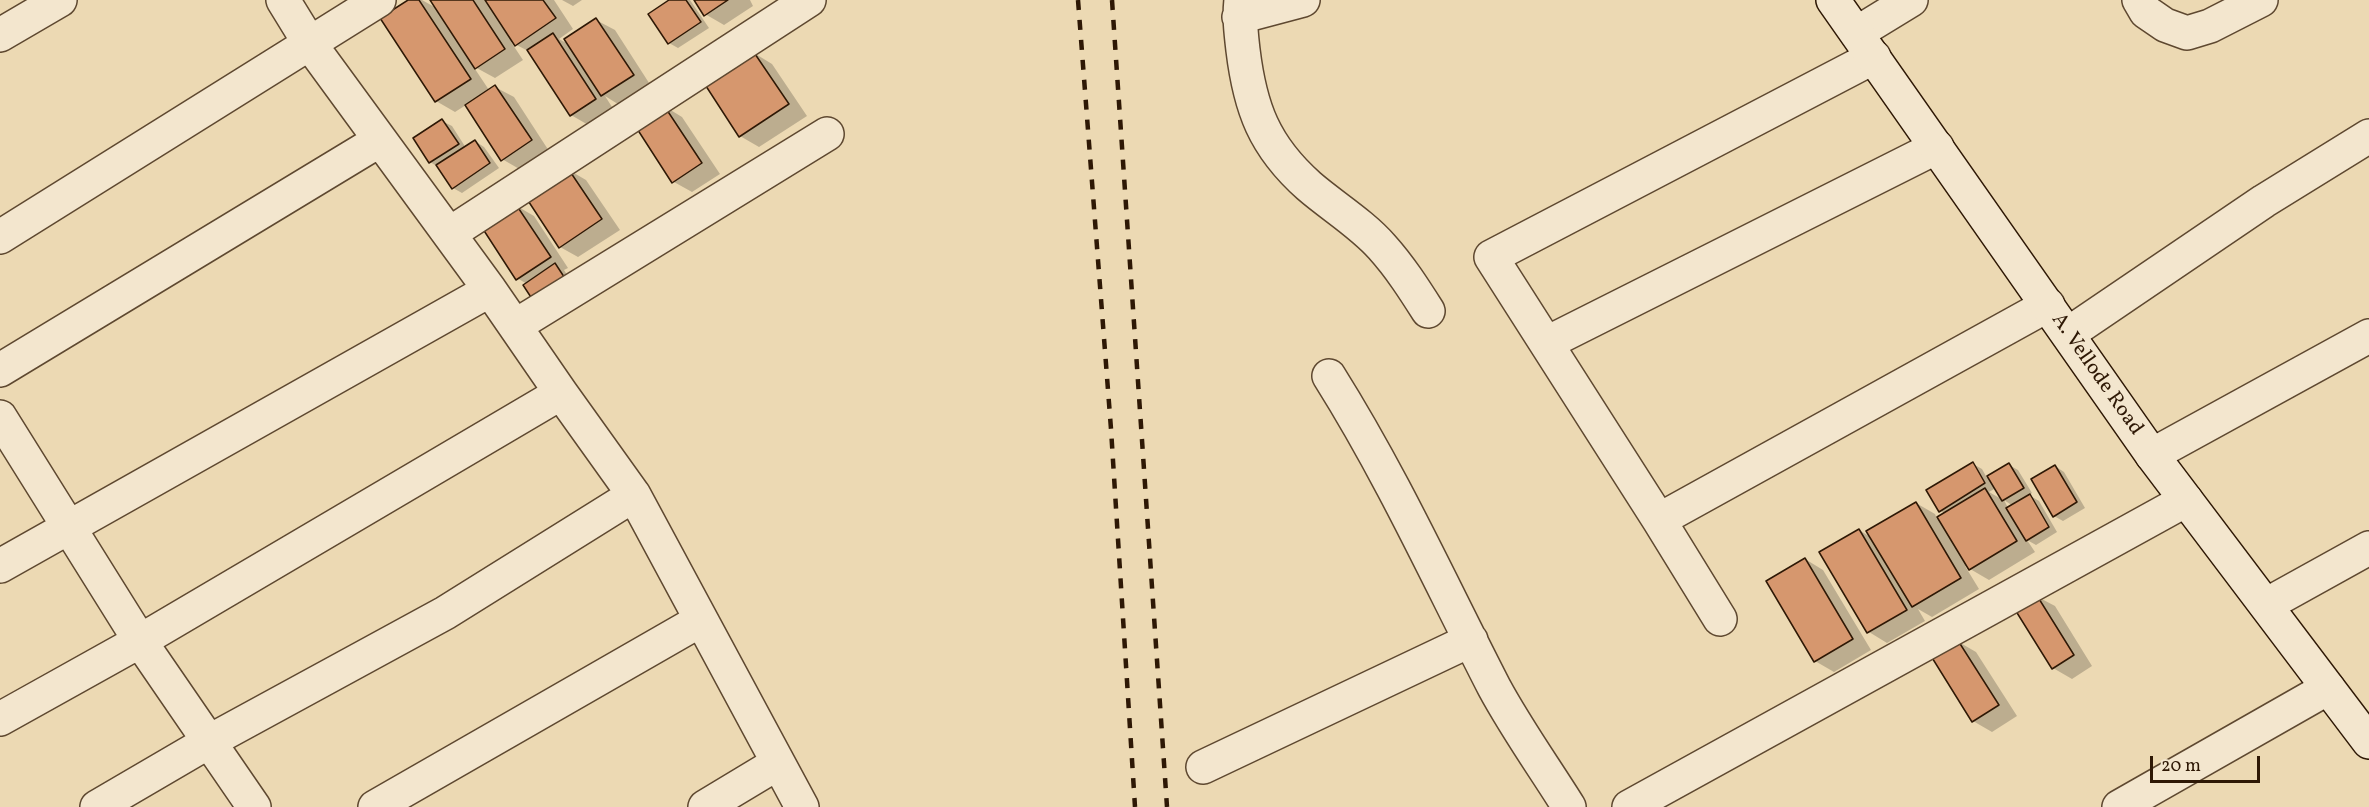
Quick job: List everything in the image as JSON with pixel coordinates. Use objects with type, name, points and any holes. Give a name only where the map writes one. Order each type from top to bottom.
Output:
[{"type":"street","points":[[0,35],[60,0]]},
{"type":"street","points":[[283,0],[310,44],[490,290],[634,495],[802,807]]},
{"type":"street","points":[[0,237],[379,0]]},
{"type":"street","points":[[449,234],[809,0]]},
{"type":"street","points":[[1303,0],[1240,8],[1247,86],[1264,133],[1288,166],[1381,246],[1407,278],[1428,311]]},
{"type":"street","name":"A. Vellode Road","points":[[1833,0],[2152,455],[2369,742]]},
{"type":"street","points":[[1720,619],[1491,257],[1865,45],[1911,0]]},
{"type":"street","points":[[2139,0],[2146,12],[2165,25],[2187,33],[2210,26],[2261,0]]},
{"type":"street","points":[[515,326],[826,134]]},
{"type":"street","points":[[2068,334],[2264,201],[2369,136]]},
{"type":"street","points":[[0,370],[380,140]]},
{"type":"street","points":[[1547,344],[1937,147]]},
{"type":"street","points":[[0,566],[490,290]]},
{"type":"street","points":[[1659,520],[2048,305]]},
{"type":"street","points":[[2152,455],[2369,336]]},
{"type":"street","points":[[1329,376],[1360,426],[1405,508],[1496,689],[1569,807]]},
{"type":"street","points":[[0,718],[140,641],[561,393]]},
{"type":"street","points":[[2,424],[69,526],[140,641],[254,807]]},
{"type":"street","points":[[97,807],[210,741],[445,613],[634,495]]},
{"type":"street","points":[[1629,807],[2186,500]]},
{"type":"street","points":[[2266,605],[2369,548]]},
{"type":"street","points":[[375,807],[701,620]]},
{"type":"street","points":[[1203,767],[1471,639]]},
{"type":"street","points":[[2119,807],[2328,688]]},
{"type":"street","points":[[705,807],[778,763]]},
{"type":"building","points":[[408,0],[419,0],[471,79],[435,102],[380,18]]},
{"type":"building","points":[[430,0],[473,0],[505,49],[475,69]]},
{"type":"building","points":[[485,0],[543,0],[556,18],[515,46]]},
{"type":"building","points":[[669,0],[686,0],[701,22],[668,44],[648,14]]},
{"type":"building","points":[[694,0],[728,0],[704,16]]},
{"type":"building","points":[[596,18],[634,75],[601,96],[564,39]]},
{"type":"building","points":[[553,33],[596,99],[570,116],[527,50]]},
{"type":"building","points":[[753,51],[789,104],[739,137],[704,83]]},
{"type":"building","points":[[495,85],[532,140],[501,161],[465,105]]},
{"type":"building","points":[[663,104],[702,163],[672,183],[634,124]]},
{"type":"building","points":[[442,119],[459,144],[429,163],[413,138]]},
{"type":"building","points":[[475,140],[490,163],[452,189],[436,165]]},
{"type":"building","points":[[567,167],[602,219],[559,248],[525,196]]},
{"type":"building","points":[[515,203],[551,257],[516,280],[481,226]]},
{"type":"building","points":[[555,263],[570,286],[538,308],[523,285]]},
{"type":"building","points":[[1973,462],[1985,483],[1939,512],[1926,490]]},
{"type":"building","points":[[2009,463],[2024,488],[2002,501],[1987,476]]},
{"type":"building","points":[[2055,465],[2077,502],[2053,517],[2031,479]]},
{"type":"building","points":[[1985,488],[2017,541],[1969,570],[1937,517]]},
{"type":"building","points":[[2030,494],[2049,527],[2026,541],[2006,508]]},
{"type":"building","points":[[1916,502],[1961,578],[1912,607],[1866,531]]},
{"type":"building","points":[[1859,529],[1907,610],[1867,633],[1819,552]]},
{"type":"building","points":[[1805,558],[1853,639],[1814,662],[1766,581]]},
{"type":"building","points":[[2036,594],[2074,655],[2052,669],[2014,608]]},
{"type":"building","points":[[1957,639],[1999,705],[1972,722],[1931,656]]},
{"type":"railway","points":[[1078,0],[1111,429],[1135,807]]},
{"type":"railway","points":[[1112,0],[1167,807]]}]
